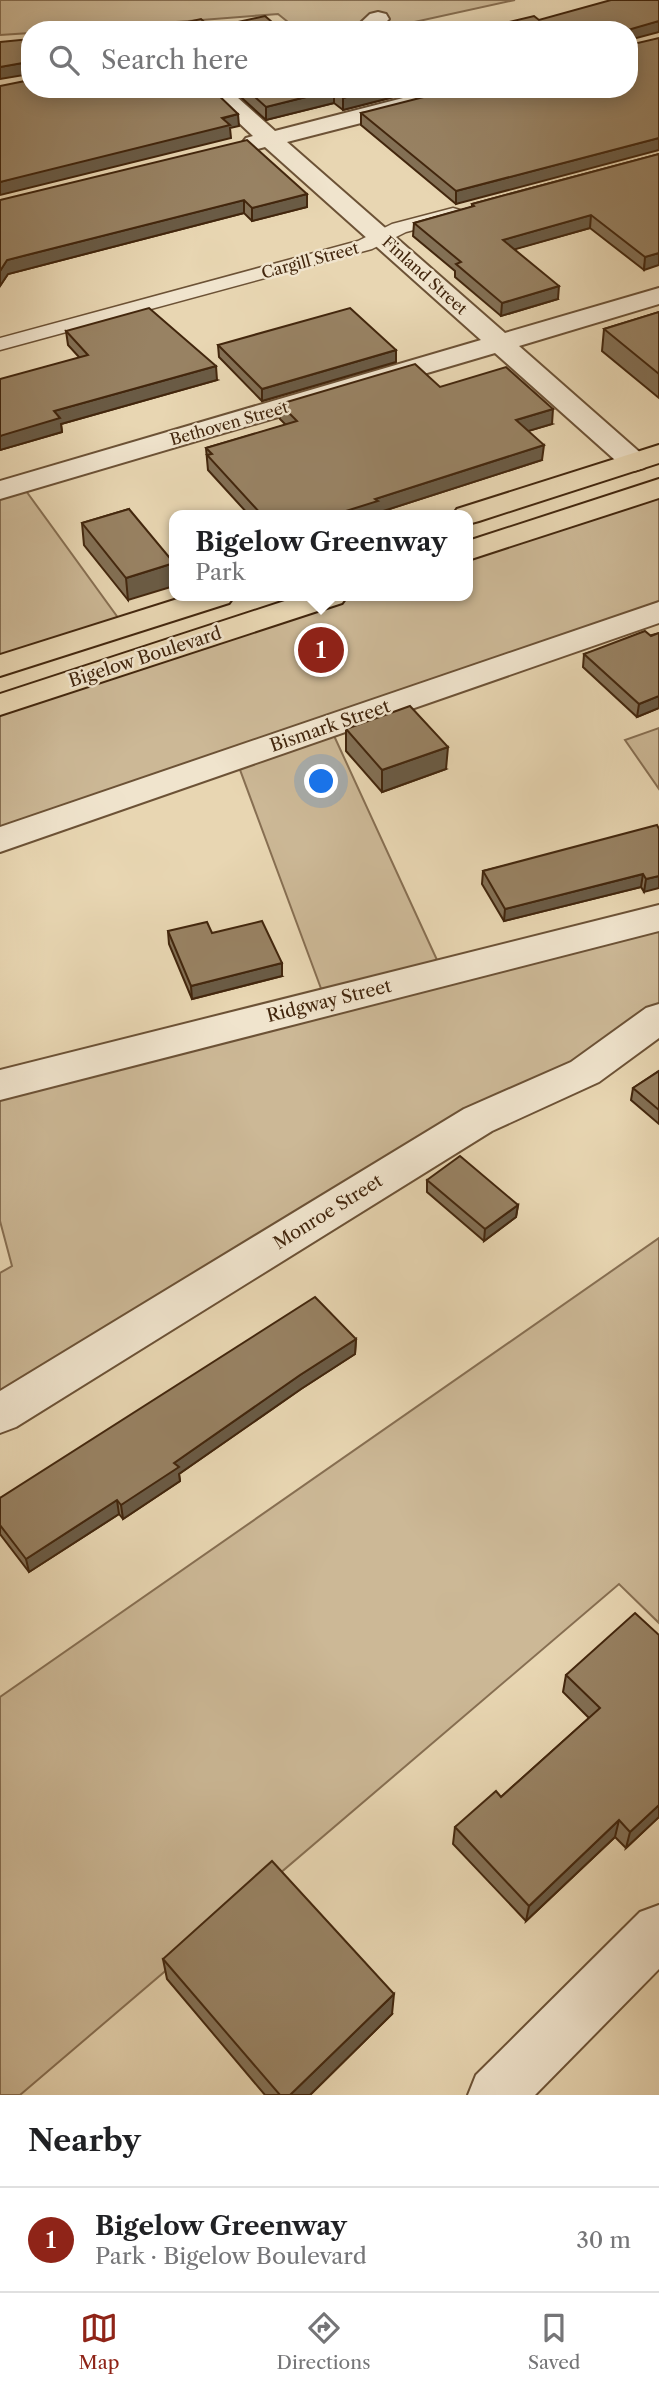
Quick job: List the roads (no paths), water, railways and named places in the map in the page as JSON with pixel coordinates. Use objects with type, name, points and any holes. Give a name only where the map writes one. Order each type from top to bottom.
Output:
[{"type":"main road","points":[[473,513],[647,458]]},
{"type":"main road","points":[[473,549],[659,490]]},
{"type":"main road","name":"Bigelow Boulevard","points":[[0,666],[202,601]]},
{"type":"main road","name":"Bigelow Boulevard","points":[[0,705],[316,601]]},
{"type":"street","name":"Finland Street","points":[[224,98],[500,343],[647,458]]},
{"type":"street","points":[[226,149],[431,98]]},
{"type":"street","name":"Bethoven Street","points":[[0,490],[659,296]]},
{"type":"street","name":"Bismark Street","points":[[0,841],[659,612]]},
{"type":"street","name":"Ridgway Street","points":[[0,1085],[659,918]]},
{"type":"street","name":"Monroe Street","points":[[0,1414],[478,1120],[585,1072],[659,1018]]},
{"type":"street","points":[[496,2095],[659,1931]]},
{"type":"lane","name":"Cargill Street","points":[[0,344],[365,245],[399,228],[477,207]]},
{"type":"place","name":"Bigelow Greenway","points":[[321,650]]}]
